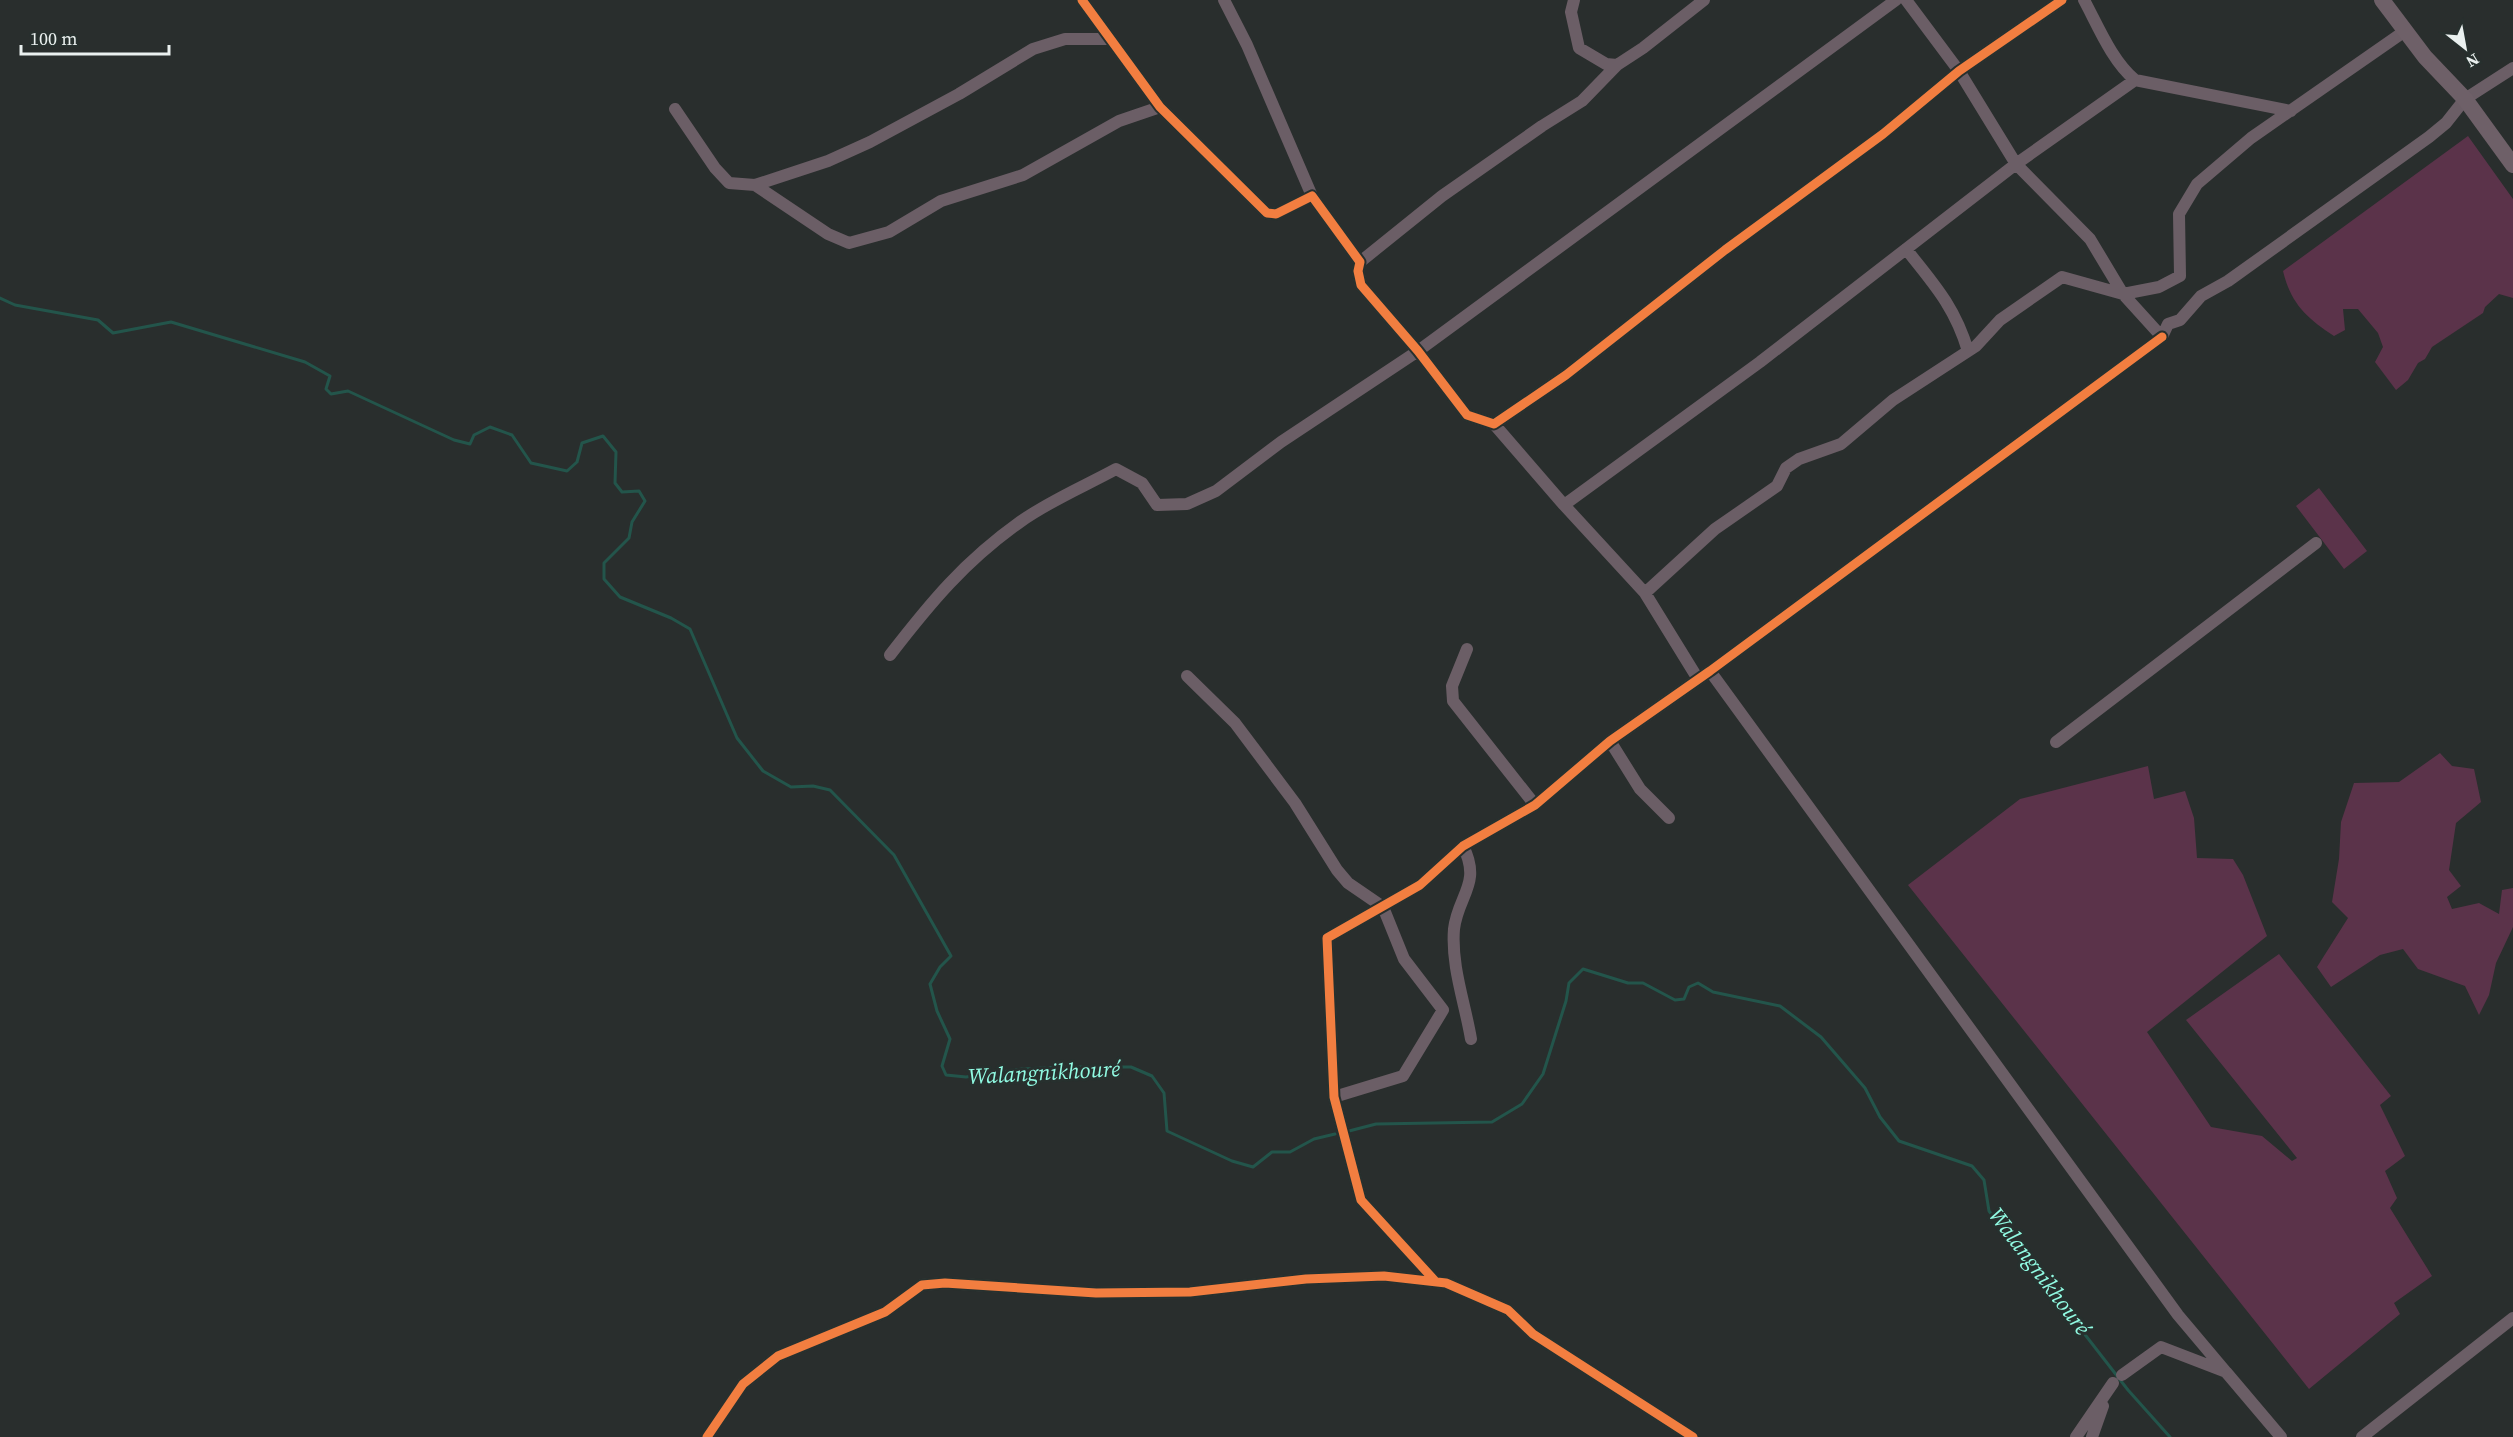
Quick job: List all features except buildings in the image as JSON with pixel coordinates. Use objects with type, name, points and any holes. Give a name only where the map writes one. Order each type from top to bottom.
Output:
[{"type":"main road","points":[[2382,0],[2425,57],[2465,99],[2513,165]]},
{"type":"street","points":[[1082,0],[1160,107],[1267,213],[1276,214],[1312,196]]},
{"type":"street","points":[[1224,0],[1248,45],[1312,196],[1360,262]]},
{"type":"street","points":[[1574,0],[1570,12],[1579,48],[1606,64],[1617,65]]},
{"type":"street","points":[[1698,679],[1645,593],[1494,424],[1467,415],[1418,351],[1361,285],[1358,271],[1360,262],[1442,196],[1582,101],[1617,65],[1643,48],[1704,0]]},
{"type":"street","points":[[890,656],[936,596],[966,565],[1022,521],[1116,469],[1142,483],[1157,505],[1187,504],[1216,491],[1281,442],[1418,351],[1896,0]]},
{"type":"street","points":[[1906,0],[1959,71],[2016,164],[2090,239],[2123,294],[2162,337]]},
{"type":"street","points":[[1494,424],[1566,375],[1725,250],[1883,134],[1959,71],[2062,0]]},
{"type":"street","points":[[2084,0],[2109,45],[2128,74],[2135,80],[2291,111]]},
{"type":"street","points":[[1645,593],[1715,529],[1777,486],[1786,468],[1798,459],[1841,444],[1893,400],[1968,351],[1983,340],[2000,320],[2062,277],[2123,294],[2159,287],[2180,276],[2179,214],[2197,184],[2251,138],[2405,31]]},
{"type":"street","points":[[675,109],[715,168],[729,183],[755,184],[828,161],[870,142],[959,94],[1033,49],[1065,39],[1109,39]]},
{"type":"street","points":[[1436,1281],[1361,1200],[1334,1097],[1327,938],[1420,885],[1463,846],[1535,805],[1610,741],[1710,671],[2162,337],[2168,324],[2180,320],[2201,296],[2234,276],[2429,137],[2446,123],[2465,99],[2513,68]]},
{"type":"street","points":[[1564,505],[1760,362],[2016,164],[2135,80]]},
{"type":"street","points":[[755,184],[828,234],[849,243],[889,232],[941,201],[1023,174],[1119,121],[1160,107]]},
{"type":"street","points":[[1906,249],[1945,297],[1961,329],[1968,351]]},
{"type":"street","points":[[2056,742],[2316,543]]},
{"type":"street","points":[[1467,649],[1452,686],[1453,702],[1535,805]]},
{"type":"street","points":[[1710,671],[2178,1315],[2281,1437]]},
{"type":"street","points":[[1187,676],[1234,723],[1295,803],[1337,870],[1348,883],[1383,907],[1404,959],[1443,1010],[1403,1076],[1334,1097]]},
{"type":"street","points":[[1610,741],[1640,789],[1668,818]]},
{"type":"street","points":[[1463,846],[1468,856],[1472,876],[1454,928],[1455,965],[1466,1005],[1471,1039]]},
{"type":"street","points":[[706,1437],[743,1384],[778,1356],[885,1312],[922,1285],[945,1283],[1096,1293],[1190,1292],[1306,1279],[1384,1276],[1446,1282],[1508,1310],[1533,1334],[1694,1437]]},
{"type":"street","points":[[2362,1437],[2513,1318]]},
{"type":"street","points":[[2122,1375],[2162,1347],[2226,1372]]},
{"type":"street","points":[[2076,1437],[2113,1383],[2092,1437]]},
{"type":"shaded area","points":[[2468,136],[2513,199],[2513,298],[2499,294],[2485,307],[2483,313],[2432,347],[2425,359],[2418,363],[2408,380],[2396,390],[2375,362],[2383,347],[2378,333],[2358,309],[2343,309],[2345,330],[2334,336],[2301,309],[2286,283],[2283,271]]},
{"type":"shaded area","points":[[2319,488],[2367,551],[2344,569],[2296,506]]},
{"type":"shaded area","points":[[2440,753],[2452,766],[2474,769],[2481,802],[2456,823],[2449,870],[2461,886],[2447,897],[2452,909],[2479,903],[2499,914],[2502,890],[2513,888],[2513,927],[2496,963],[2489,995],[2479,1015],[2465,986],[2418,969],[2403,949],[2380,955],[2331,987],[2317,967],[2348,918],[2332,902],[2339,859],[2341,822],[2354,783],[2399,782]]},
{"type":"shaded area","points":[[2148,766],[2154,799],[2185,791],[2194,818],[2197,858],[2233,859],[2243,875],[2267,936],[2147,1032],[2211,1127],[2262,1136],[2292,1161],[2297,1158],[2186,1020],[2279,954],[2391,1096],[2380,1105],[2405,1156],[2385,1171],[2397,1198],[2390,1208],[2432,1276],[2394,1303],[2400,1314],[2309,1389],[1908,885],[2020,799]]},
{"type":"waterway","name":"Walangnikhouré","points":[[0,298],[15,305],[98,320],[113,333],[171,322],[305,362],[330,376],[326,389],[331,394],[348,391],[454,440],[470,444],[474,435],[490,427],[512,435],[531,463],[567,471],[577,462],[582,443],[603,436],[616,452],[615,483],[622,492],[639,491],[645,501],[632,522],[629,538],[604,563],[604,579],[620,597],[671,618],[690,629],[737,738],[763,771],[791,787],[813,786],[830,790],[894,855],[951,956],[940,967],[930,984],[937,1011],[950,1039],[942,1066],[946,1075],[966,1077],[1022,1069],[1131,1067],[1152,1076],[1164,1093],[1167,1131],[1232,1161],[1253,1167],[1272,1152],[1290,1152],[1314,1139],[1335,1134]]},
{"type":"waterway","name":"Walangnikhouré","points":[[1349,1131],[1376,1124],[1492,1122],[1522,1104],[1543,1074],[1566,1001],[1569,983],[1583,969],[1628,983],[1643,983],[1675,1000],[1684,999],[1689,987],[1698,983],[1713,992],[1780,1006],[1821,1037],[1865,1088],[1880,1117],[1899,1141],[1972,1166],[1984,1180],[1989,1211],[2128,1390],[2170,1437]]},
{"type":"cycle path","points":[[1082,0],[1160,107],[1267,213],[1276,214],[1312,196],[1360,262],[1358,271],[1361,285],[1418,351],[1467,415],[1494,424],[1566,375],[1725,250],[1883,134],[1959,71],[2062,0]]},
{"type":"cycle path","points":[[1436,1282],[1361,1200],[1334,1097],[1327,938],[1420,885],[1463,846],[1535,805],[1610,741],[1710,671],[2162,337]]},
{"type":"cycle path","points":[[707,1437],[743,1384],[778,1356],[885,1312],[922,1285],[945,1283],[1096,1293],[1190,1292],[1306,1279],[1384,1276],[1446,1283],[1508,1310],[1533,1334],[1693,1437]]}]
